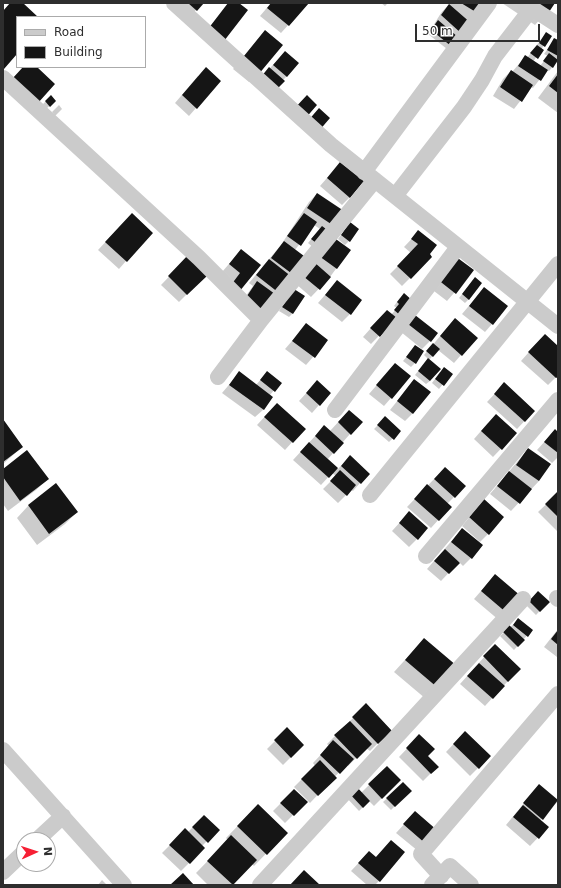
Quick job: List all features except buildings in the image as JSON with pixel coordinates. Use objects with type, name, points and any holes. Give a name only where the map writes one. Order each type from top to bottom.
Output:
[{"type":"street","points":[[174,3],[331,145],[558,326]]},
{"type":"street","points":[[218,377],[370,176],[489,3]]},
{"type":"street","points":[[395,196],[464,107],[528,6],[558,25]]},
{"type":"street","points":[[3,78],[199,258],[261,320]]},
{"type":"street","points":[[335,410],[458,247]]},
{"type":"street","points":[[370,496],[558,264]]},
{"type":"street","points":[[426,556],[558,400]]},
{"type":"street","points":[[260,885],[523,599]]},
{"type":"street","points":[[471,885],[450,866],[437,880],[421,854],[558,694]]},
{"type":"street","points":[[3,750],[124,885]]},
{"type":"street","points":[[46,832],[63,816]]},
{"type":"street","points":[[3,872],[16,860]]}]
